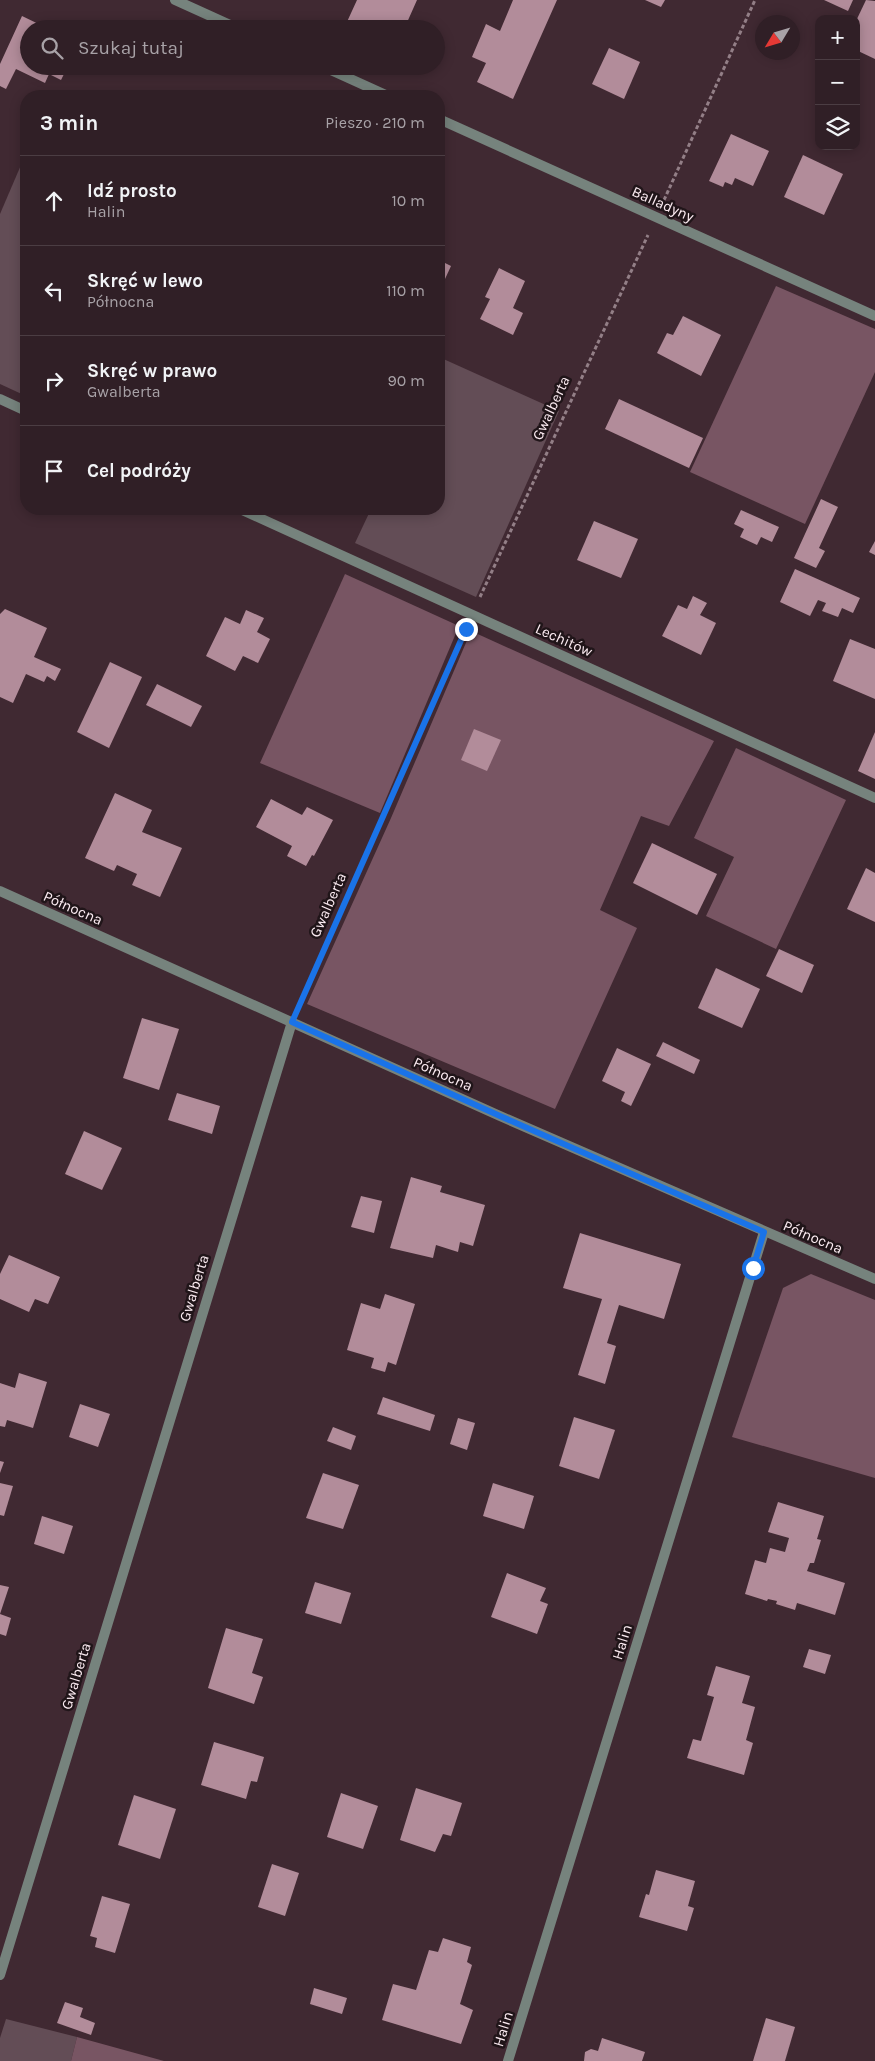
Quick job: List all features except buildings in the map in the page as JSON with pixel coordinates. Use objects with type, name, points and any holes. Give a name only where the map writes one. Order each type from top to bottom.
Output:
[{"type":"street","points":[[175,0],[219,20]]},
{"type":"street","points":[[342,75],[375,90]]},
{"type":"street","name":"Balladyny","points":[[445,122],[875,316]]},
{"type":"street","points":[[0,400],[20,409]]},
{"type":"street","name":"Lechitów","points":[[253,515],[875,798]]},
{"type":"street","name":"Północna","points":[[0,891],[491,1112],[875,1279]]},
{"type":"street","name":"Gwalberta","points":[[0,1975],[292,1022]]},
{"type":"street","name":"Halin","points":[[508,2061],[764,1232]]},
{"type":"path","points":[[665,197],[755,0]]},
{"type":"path","name":"Gwalberta","points":[[479,599],[651,229]]},
{"type":"path","name":"Gwalberta","points":[[292,1022],[466,629]]},
{"type":"shaded area","points":[[20,167],[20,393],[0,384],[0,214]]},
{"type":"shaded area","points":[[776,286],[875,329],[875,372],[805,524],[690,472]]},
{"type":"shaded area","points":[[445,360],[559,411],[476,597],[355,543],[368,515],[445,515]]},
{"type":"shaded area","points":[[345,574],[459,626],[380,813],[260,763]]},
{"type":"shaded area","points":[[471,631],[714,741],[669,826],[641,816],[600,910],[637,928],[555,1109],[307,1004],[391,818]]},
{"type":"shaded area","points":[[736,748],[846,800],[776,949],[706,916],[734,857],[694,838]]},
{"type":"shaded area","points":[[811,1274],[875,1300],[875,1478],[732,1437],[783,1288]]},
{"type":"shaded area","points":[[6,2019],[77,2037],[71,2061],[0,2061],[0,2038]]},
{"type":"shaded area","points":[[77,2037],[164,2061],[71,2061]]},
{"type":"route","points":[[466,629],[384,818],[292,1022],[764,1232],[753,1268]]}]
